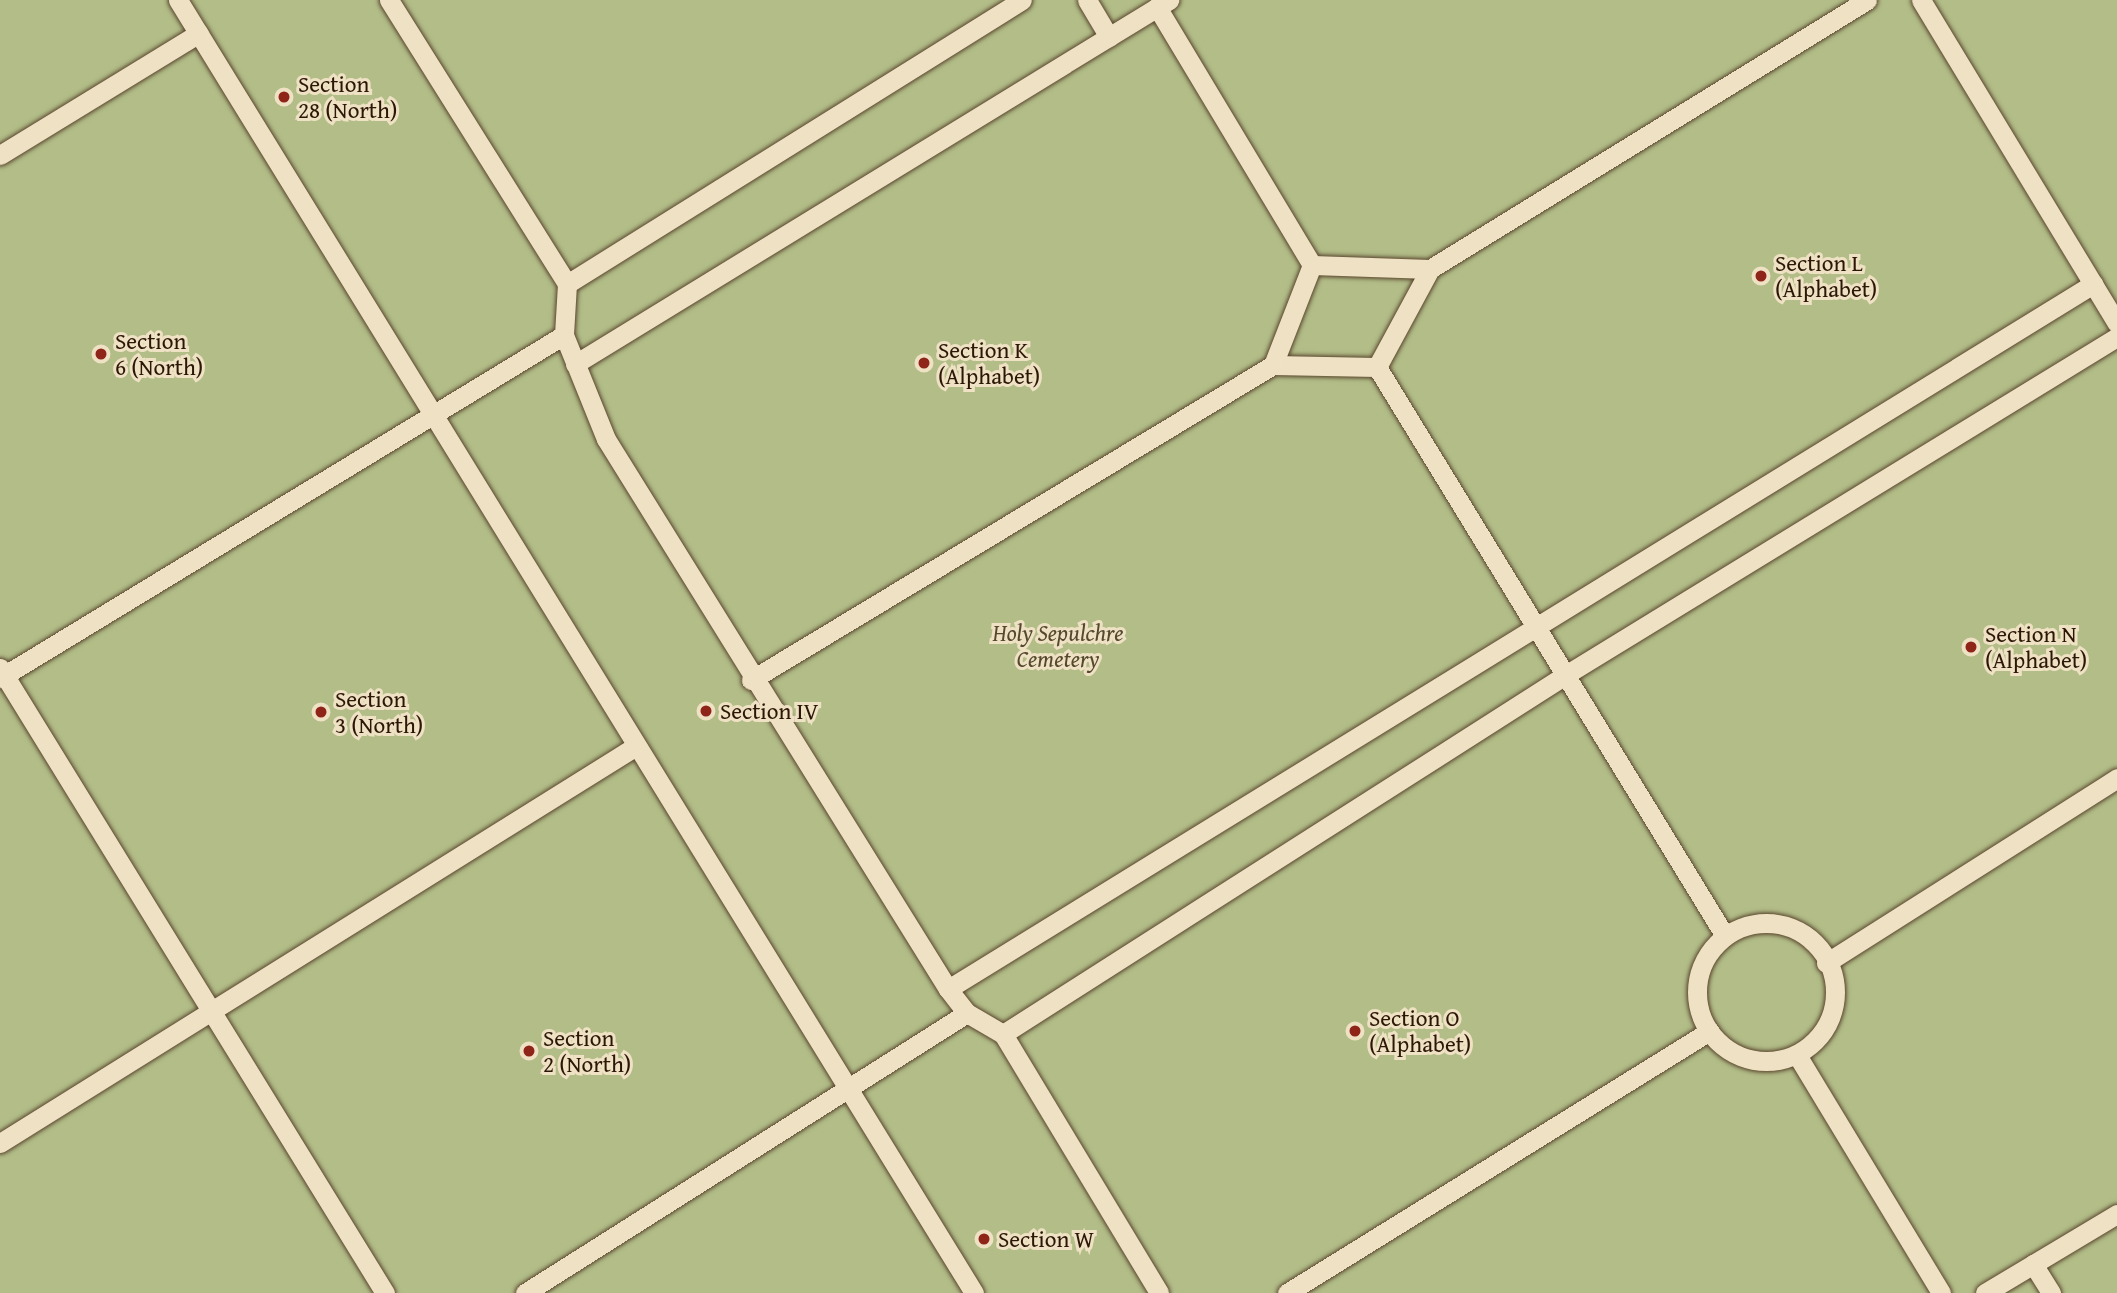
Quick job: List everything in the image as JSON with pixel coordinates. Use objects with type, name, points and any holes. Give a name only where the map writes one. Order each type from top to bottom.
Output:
[{"type":"lane","points":[[178,0],[974,1293]]},
{"type":"lane","points":[[389,0],[566,284],[564,335],[606,439],[751,680],[948,989],[967,1013],[1003,1034],[1159,1293]]},
{"type":"lane","points":[[566,284],[1022,0]]},
{"type":"lane","points":[[1087,0],[1109,37]]},
{"type":"lane","points":[[1377,367],[1430,269],[1867,0]]},
{"type":"lane","points":[[1921,0],[2117,323]]},
{"type":"lane","points":[[575,364],[1163,4],[1312,265]]},
{"type":"lane","points":[[0,155],[199,33]]},
{"type":"lane","points":[[1312,265],[1430,269]]},
{"type":"lane","points":[[1273,365],[1312,265]]},
{"type":"lane","points":[[948,989],[1536,624],[2093,284]]},
{"type":"lane","points":[[385,1293],[2,674],[564,335]]},
{"type":"lane","points":[[1003,1034],[1567,674],[2117,337]]},
{"type":"lane","points":[[751,680],[1273,365],[1377,367]]},
{"type":"lane","points":[[1377,367],[1725,936]]},
{"type":"lane","points":[[0,1143],[636,746]]},
{"type":"lane","points":[[1826,963],[2117,778]]},
{"type":"lane","points":[[1746,925],[1791,928],[1811,939],[1826,963],[1834,978],[1829,1023],[1797,1055],[1778,1061],[1739,1056],[1709,1031],[1699,980],[1710,951],[1725,936],[1746,925]]},
{"type":"lane","points":[[525,1293],[967,1013]]},
{"type":"lane","points":[[1287,1293],[1709,1031]]},
{"type":"lane","points":[[1797,1055],[1941,1293]]},
{"type":"lane","points":[[1984,1293],[2117,1214]]},
{"type":"lane","points":[[2033,1264],[2051,1293]]},
{"type":"green space","name":"Holy Sepulchre Cemetery","points":[[0,0],[2117,0],[2117,1293],[0,1293]]},
{"type":"place","name":"Section 28 (North)","points":[[284,97]]},
{"type":"place","name":"Section L (Alphabet)","points":[[1761,276]]},
{"type":"place","name":"Section 6 (North)","points":[[101,354]]},
{"type":"place","name":"Section K (Alphabet)","points":[[924,363]]},
{"type":"place","name":"Section N (Alphabet)","points":[[1971,647]]},
{"type":"place","name":"Section IV","points":[[706,711]]},
{"type":"place","name":"Section 3 (North)","points":[[321,712]]},
{"type":"place","name":"Section O (Alphabet)","points":[[1355,1031]]},
{"type":"place","name":"Section 2 (North)","points":[[529,1051]]},
{"type":"place","name":"Section W","points":[[984,1239]]}]
